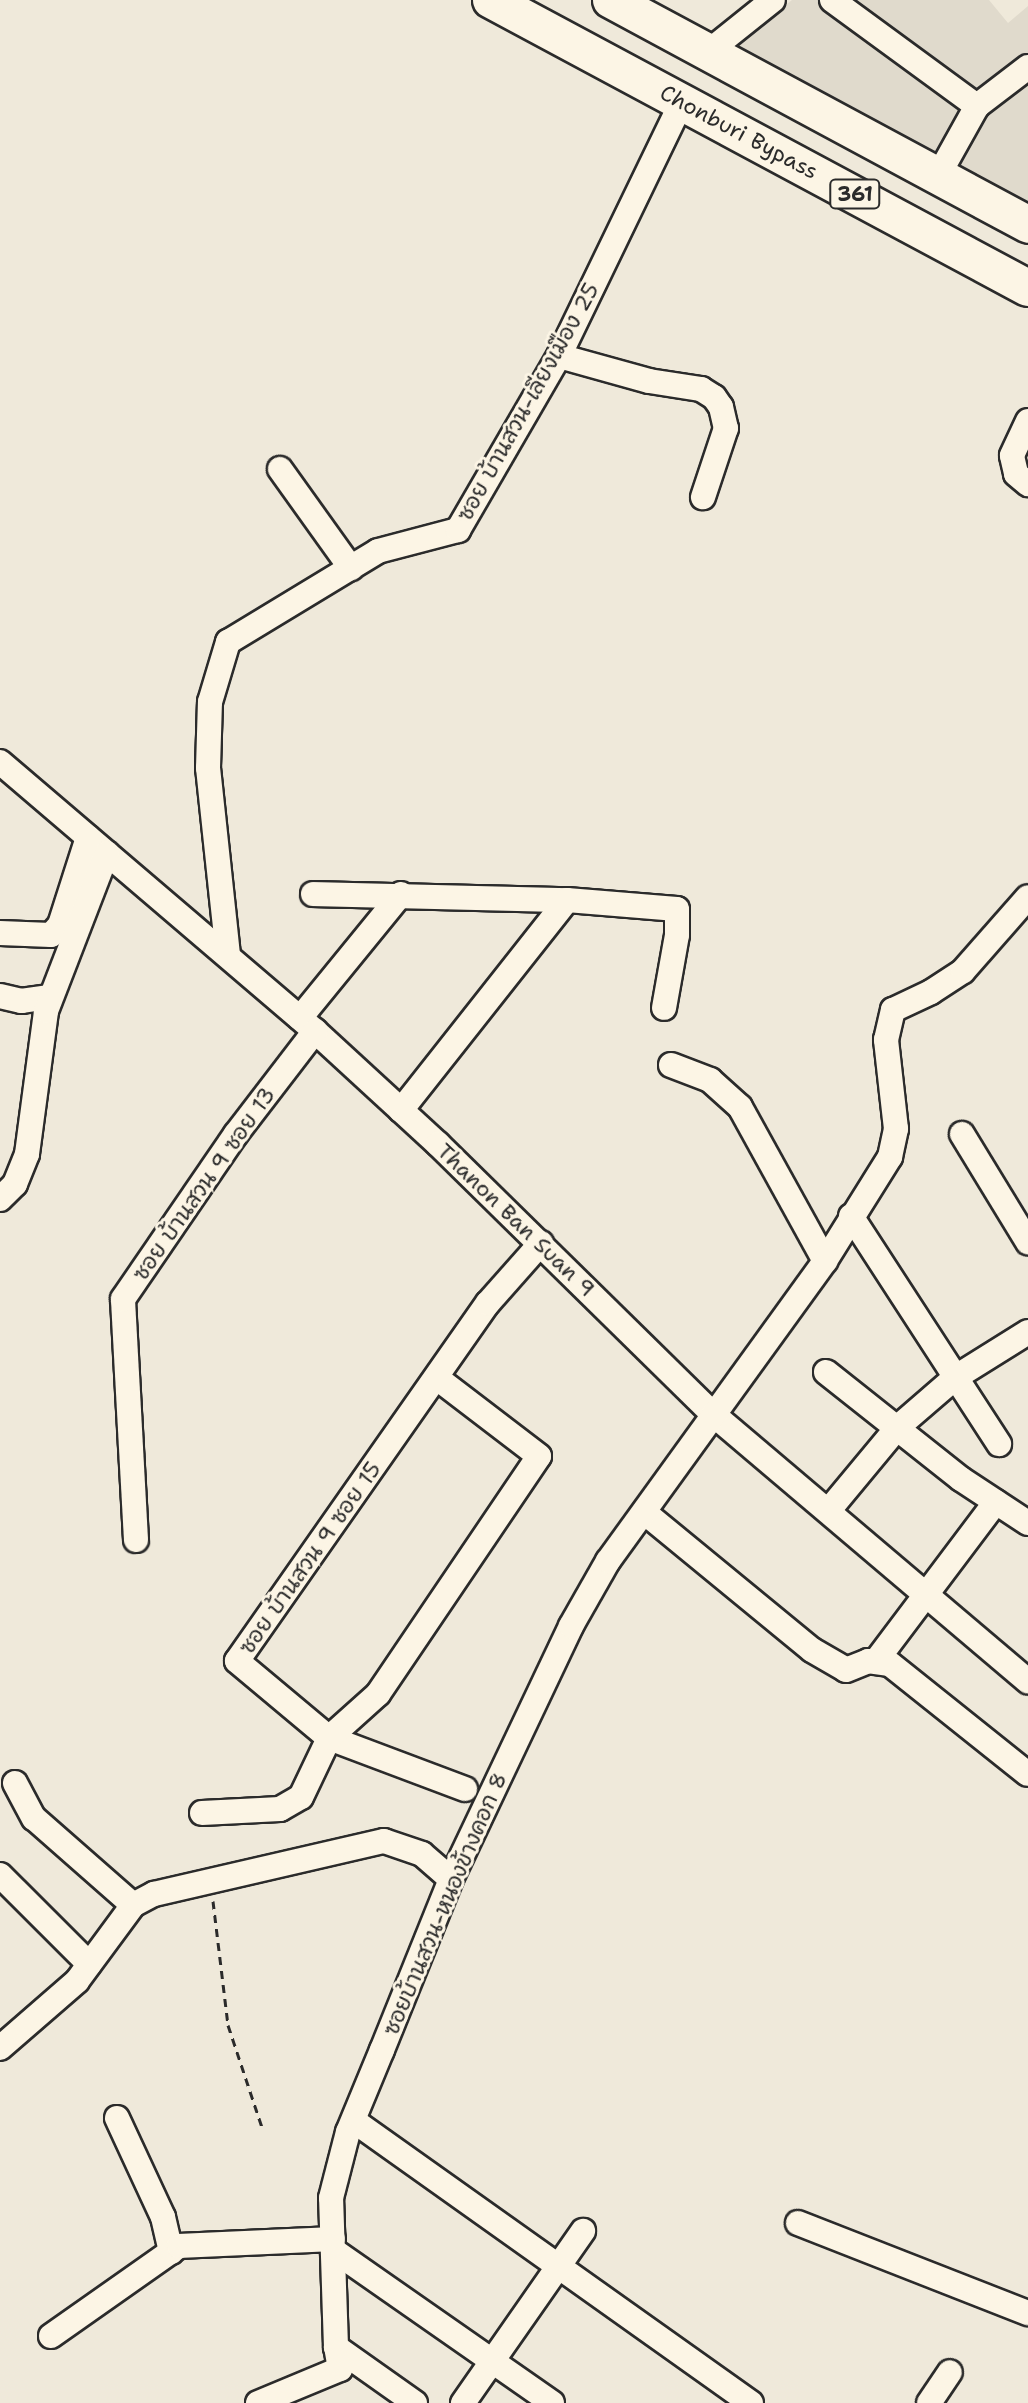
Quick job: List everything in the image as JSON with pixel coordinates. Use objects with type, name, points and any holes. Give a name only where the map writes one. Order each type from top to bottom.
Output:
[{"type":"highway","name":"Chonburi Bypass","points":[[491,0],[1028,288]]},
{"type":"highway","name":"361","points":[[611,0],[938,176],[1024,217]]},
{"type":"street","points":[[708,52],[773,0]]},
{"type":"street","points":[[832,0],[977,106]]},
{"type":"street","points":[[938,176],[977,106],[1028,67]]},
{"type":"street","name":"ซอย บ้านสวน-เลียงเมือง 25","points":[[228,955],[208,768],[210,702],[228,642],[378,551],[458,530],[559,356],[682,102]]},
{"type":"street","points":[[559,356],[649,381],[701,389],[714,397],[721,407],[726,428],[703,497]]},
{"type":"street","points":[[1028,421],[1012,456],[1016,474],[1028,484]]},
{"type":"street","points":[[280,469],[351,568]]},
{"type":"street","name":"Thanon Ban Suan 9","points":[[0,762],[308,1024],[541,1243],[714,1415],[1028,1681]]},
{"type":"street","points":[[0,933],[51,935],[60,925],[88,837]]},
{"type":"street","points":[[0,1199],[15,1184],[27,1154],[50,997],[107,853]]},
{"type":"street","points":[[313,894],[567,900],[677,909],[677,935],[664,1008]]},
{"type":"street","name":"ซอย บ้านสวน 9 ซอย 13","points":[[136,1540],[123,1299],[308,1024],[401,894]]},
{"type":"street","name":"ซอยบ้านสวน-หนองข้างคอก 8","points":[[336,2347],[331,2198],[354,2121],[451,1879],[571,1626],[608,1561],[825,1261],[890,1157],[896,1129],[886,1040],[893,1010],[931,992],[963,971],[1028,897]]},
{"type":"street","points":[[401,1110],[567,900]]},
{"type":"street","points":[[0,996],[21,1001],[50,997]]},
{"type":"street","points":[[671,1065],[710,1080],[740,1107],[825,1261]]},
{"type":"street","points":[[962,1134],[1028,1242]]},
{"type":"street","points":[[851,1216],[999,1444]]},
{"type":"street","name":"ซอย บ้านสวน 9 ซอย 15","points":[[465,1789],[329,1738],[237,1661],[488,1303],[541,1243]]},
{"type":"street","points":[[829,1510],[898,1427],[956,1377],[1028,1332]]},
{"type":"street","points":[[826,1372],[961,1479],[1028,1523]]},
{"type":"street","points":[[202,1813],[280,1809],[301,1797],[329,1738],[378,1694],[539,1456],[437,1378]]},
{"type":"street","points":[[876,1661],[929,1595],[996,1502]]},
{"type":"street","points":[[644,1512],[827,1660],[846,1670],[876,1661],[890,1664],[1028,1774]]},
{"type":"street","points":[[15,1783],[34,1818],[133,1905]]},
{"type":"street","points":[[0,2048],[77,1981],[133,1905],[154,1894],[384,1841],[422,1854],[451,1879]]},
{"type":"street","points":[[0,1875],[89,1964]]},
{"type":"street","points":[[117,2118],[163,2217],[171,2252]]},
{"type":"street","points":[[354,2121],[751,2403]]},
{"type":"street","points":[[798,2223],[1028,2313]]},
{"type":"street","points":[[463,2403],[583,2231]]},
{"type":"street","points":[[51,2336],[179,2246],[333,2244],[424,2317],[493,2360],[552,2403]]},
{"type":"street","points":[[258,2403],[340,2369],[336,2347]]},
{"type":"street","points":[[336,2347],[415,2403]]},
{"type":"street","points":[[929,2403],[950,2372]]},
{"type":"path","points":[[210,1881],[228,2025],[263,2130]]},
{"type":"shaded area","points":[[792,0],[989,0],[1008,23],[1028,6],[1028,204],[735,46]]}]
